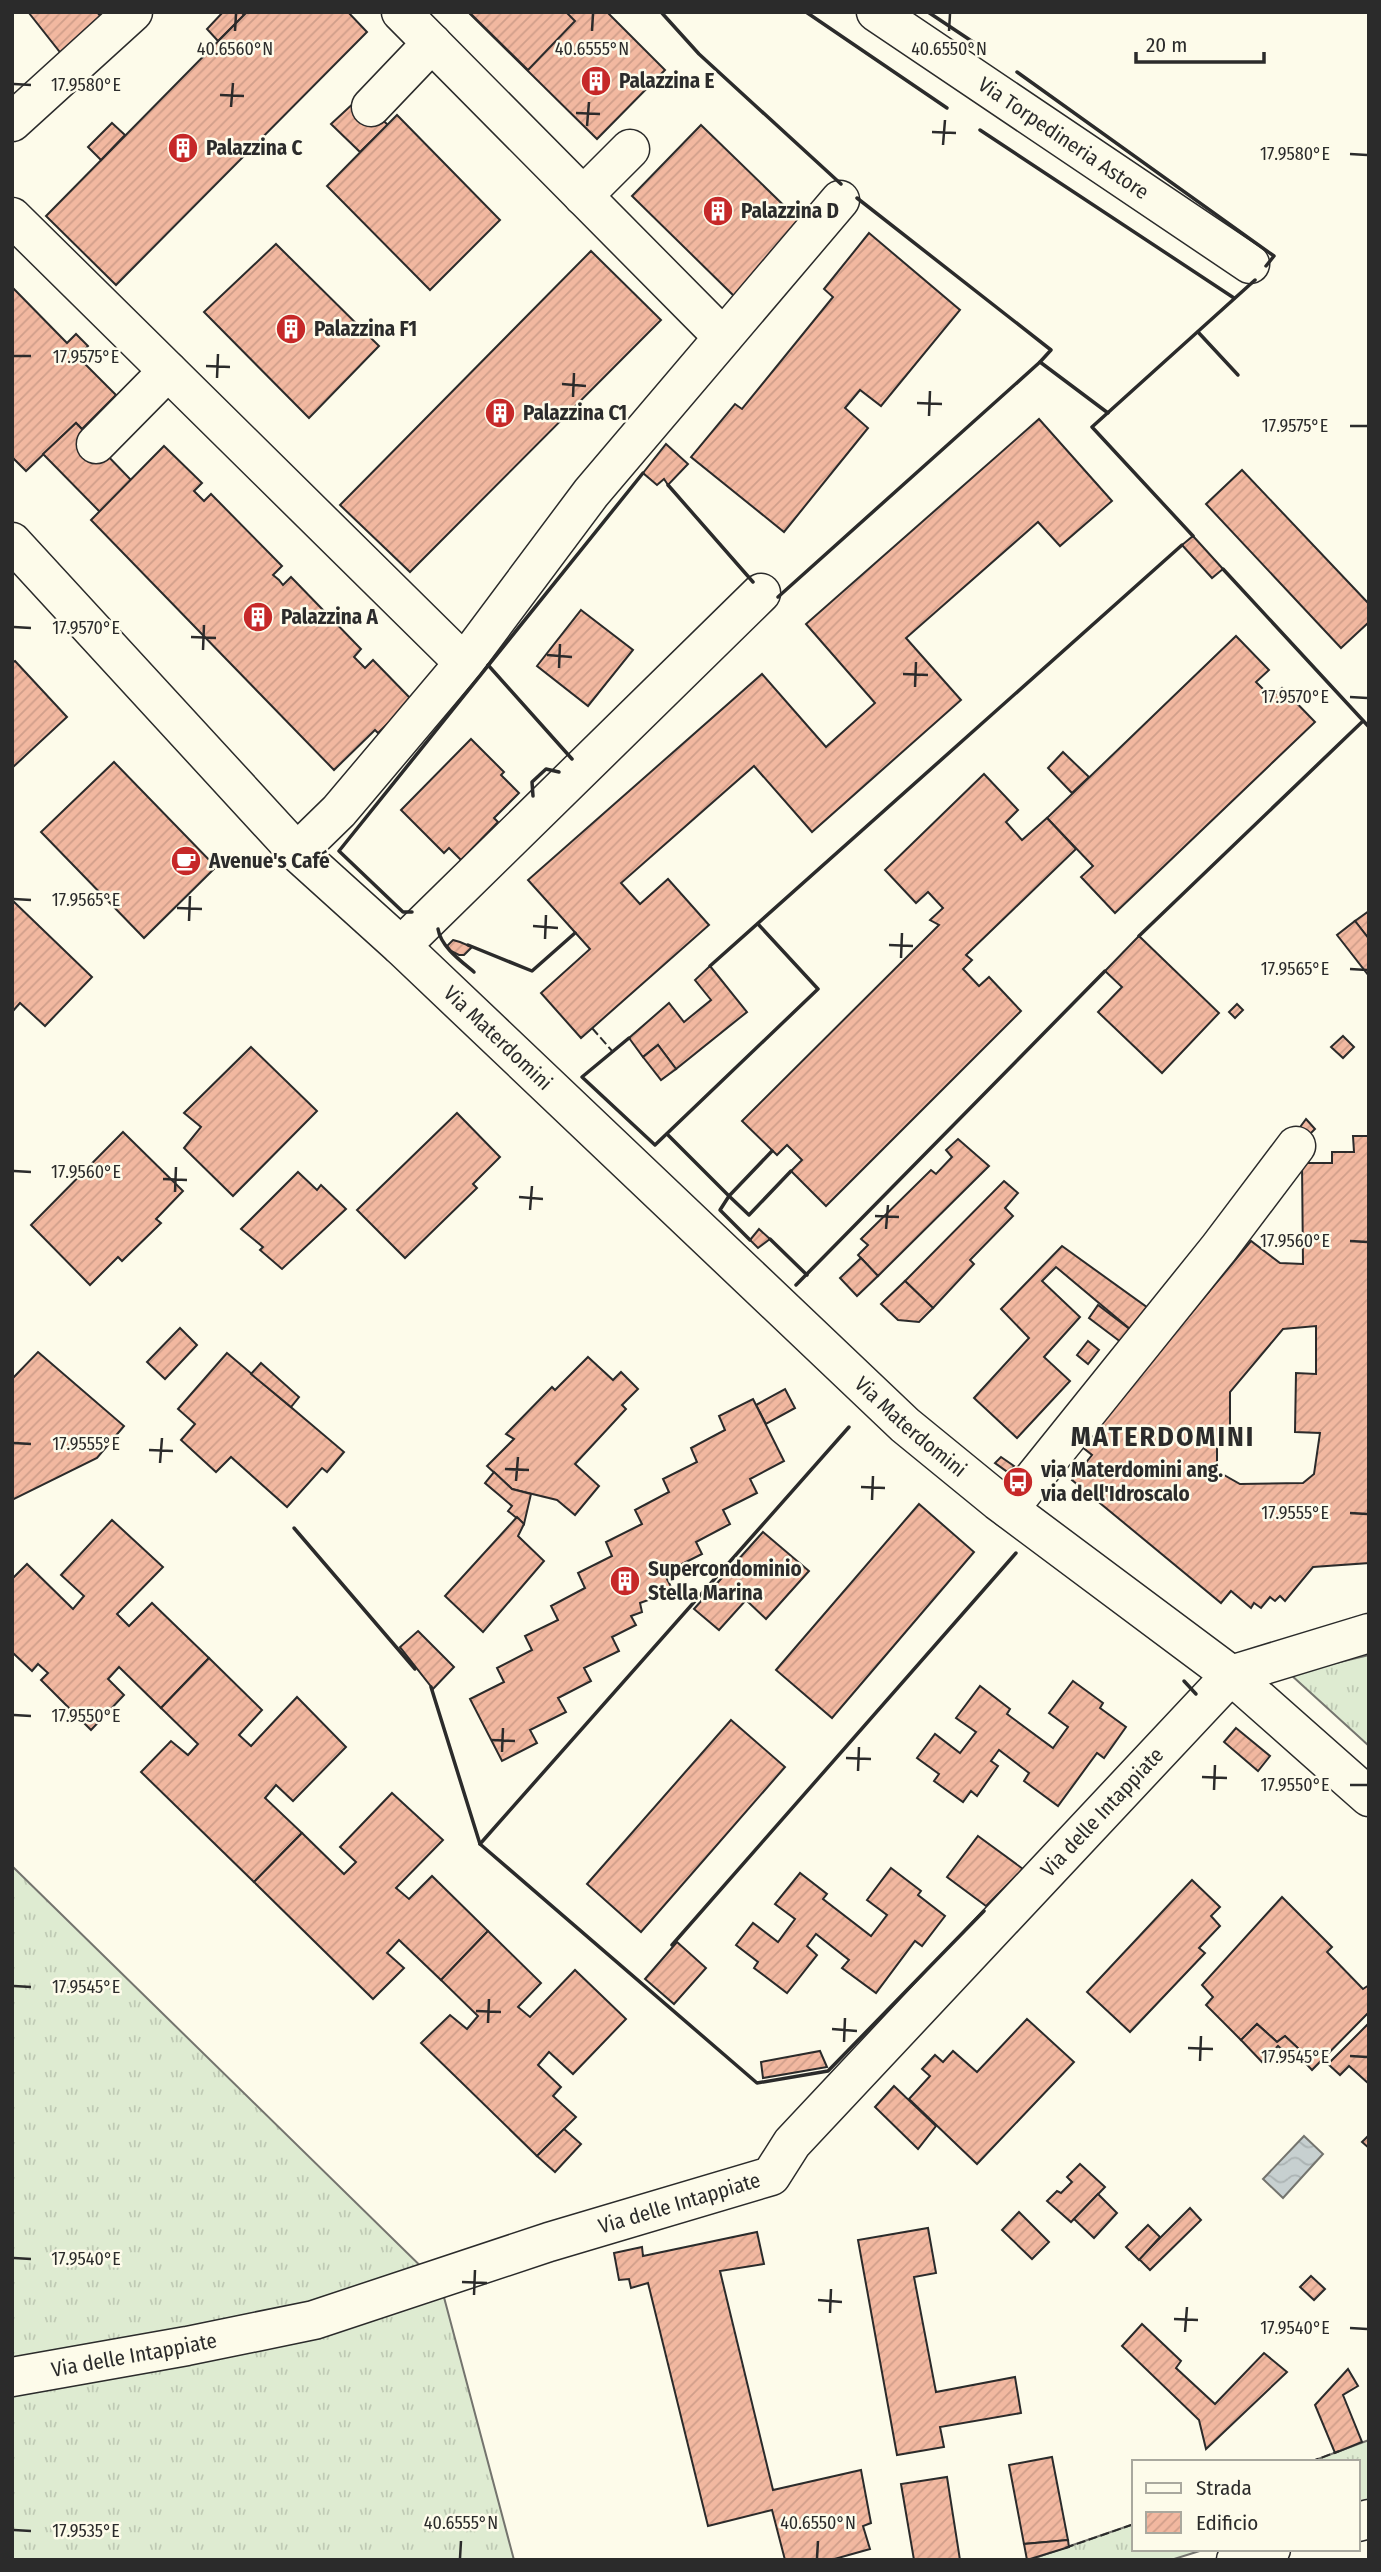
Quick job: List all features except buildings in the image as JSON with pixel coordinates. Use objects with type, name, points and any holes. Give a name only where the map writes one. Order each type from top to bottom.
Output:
[{"type":"street","points":[[12,122],[133,12]]},
{"type":"street","points":[[401,12],[723,337]]},
{"type":"street","name":"Via Torpedineria Astore","points":[[876,12],[1250,264]]},
{"type":"street","points":[[371,107],[432,43]]},
{"type":"street","points":[[583,196],[630,149]]},
{"type":"street","points":[[297,852],[340,811],[464,663],[591,494],[840,200]]},
{"type":"street","points":[[12,217],[464,663]]},
{"type":"street","points":[[96,444],[168,371]]},
{"type":"street","name":"Via Materdomini","points":[[12,542],[297,852],[401,946],[905,1425],[1009,1509],[1231,1675],[1369,1797]]},
{"type":"street","points":[[401,946],[761,593]]},
{"type":"street","points":[[1009,1509],[1219,1248],[1296,1146]]},
{"type":"street","points":[[1231,1675],[1369,1633]]},
{"type":"street","name":"Via delle Intappiate","points":[[12,2377],[314,2320],[548,2242],[771,2176],[792,2143],[1231,1675]]},
{"type":"street","points":[[1236,2560],[1265,2551]]},
{"type":"green space","points":[[1369,1655],[1369,1746],[1290,1674]]},
{"type":"green space","points":[[12,1866],[441,2286],[514,2560],[12,2560]]},
{"type":"green space","points":[[1369,2440],[1369,2500],[1360,2502],[1360,2460],[1315,2460]]},
{"type":"green space","points":[[1132,2525],[1132,2551],[1200,2551],[1171,2560],[1029,2560]]},
{"type":"water","points":[[1304,2136],[1323,2154],[1283,2198],[1263,2179]]},
{"type":"fence","points":[[592,1028],[613,1052]]},
{"type":"fence","points":[[1315,2460],[1339,2451]]},
{"type":"fence","points":[[1065,2548],[1132,2525]]},
{"type":"wall","points":[[661,12],[699,54],[841,184]]},
{"type":"wall","points":[[806,12],[947,108]]},
{"type":"wall","points":[[928,12],[982,48]]},
{"type":"wall","points":[[1017,72],[1274,256],[1266,266]]},
{"type":"wall","points":[[980,130],[1234,298]]},
{"type":"wall","points":[[857,198],[1051,350],[1040,362]]},
{"type":"wall","points":[[1193,536],[1092,427],[1255,280]]},
{"type":"wall","points":[[1198,332],[1238,375]]},
{"type":"wall","points":[[778,597],[1040,362],[1108,413]]},
{"type":"wall","points":[[412,912],[403,912],[339,851],[643,473]]},
{"type":"wall","points":[[668,485],[753,582]]},
{"type":"wall","points":[[710,966],[1182,545]]},
{"type":"wall","points":[[1223,569],[1369,727]]},
{"type":"wall","points":[[488,665],[572,759]]},
{"type":"wall","points":[[1139,936],[1363,721]]},
{"type":"wall","points":[[533,796],[532,782],[546,769],[559,772]]},
{"type":"wall","points":[[629,1038],[582,1077],[655,1145],[818,989],[758,924]]},
{"type":"wall","points":[[438,929],[447,948],[474,972]]},
{"type":"wall","points":[[468,945],[532,971],[575,933]]},
{"type":"wall","points":[[796,1285],[1105,971]]},
{"type":"wall","points":[[667,1134],[729,1196],[720,1210],[750,1240]]},
{"type":"wall","points":[[772,1151],[729,1196],[749,1215],[791,1171]]},
{"type":"wall","points":[[770,1239],[807,1275]]},
{"type":"wall","points":[[849,1427],[480,1844],[757,2083],[828,2071],[984,1911]]},
{"type":"wall","points":[[294,1528],[415,1669]]},
{"type":"wall","points":[[672,1945],[1016,1553]]},
{"type":"wall","points":[[1184,1681],[1196,1694]]},
{"type":"wall","points":[[431,1687],[480,1844]]},
{"type":"place","name":"Palazzina E","points":[[596,81]]},
{"type":"place","name":"Palazzina C","points":[[183,148]]},
{"type":"place","name":"Palazzina D","points":[[718,211]]},
{"type":"place","name":"Palazzina F1","points":[[291,329]]},
{"type":"place","name":"Palazzina C1","points":[[500,413]]},
{"type":"place","name":"Palazzina A","points":[[258,617]]},
{"type":"place","name":"Avenue's Café","points":[[186,861]]},
{"type":"place","name":"via Materdomini ang. via dell'Idroscalo","points":[[1018,1482]]},
{"type":"place","name":"Supercondominio Stella Marina","points":[[625,1581]]},
{"type":"district","name":"MATERDOMINI","points":[[1163,1436]]}]
